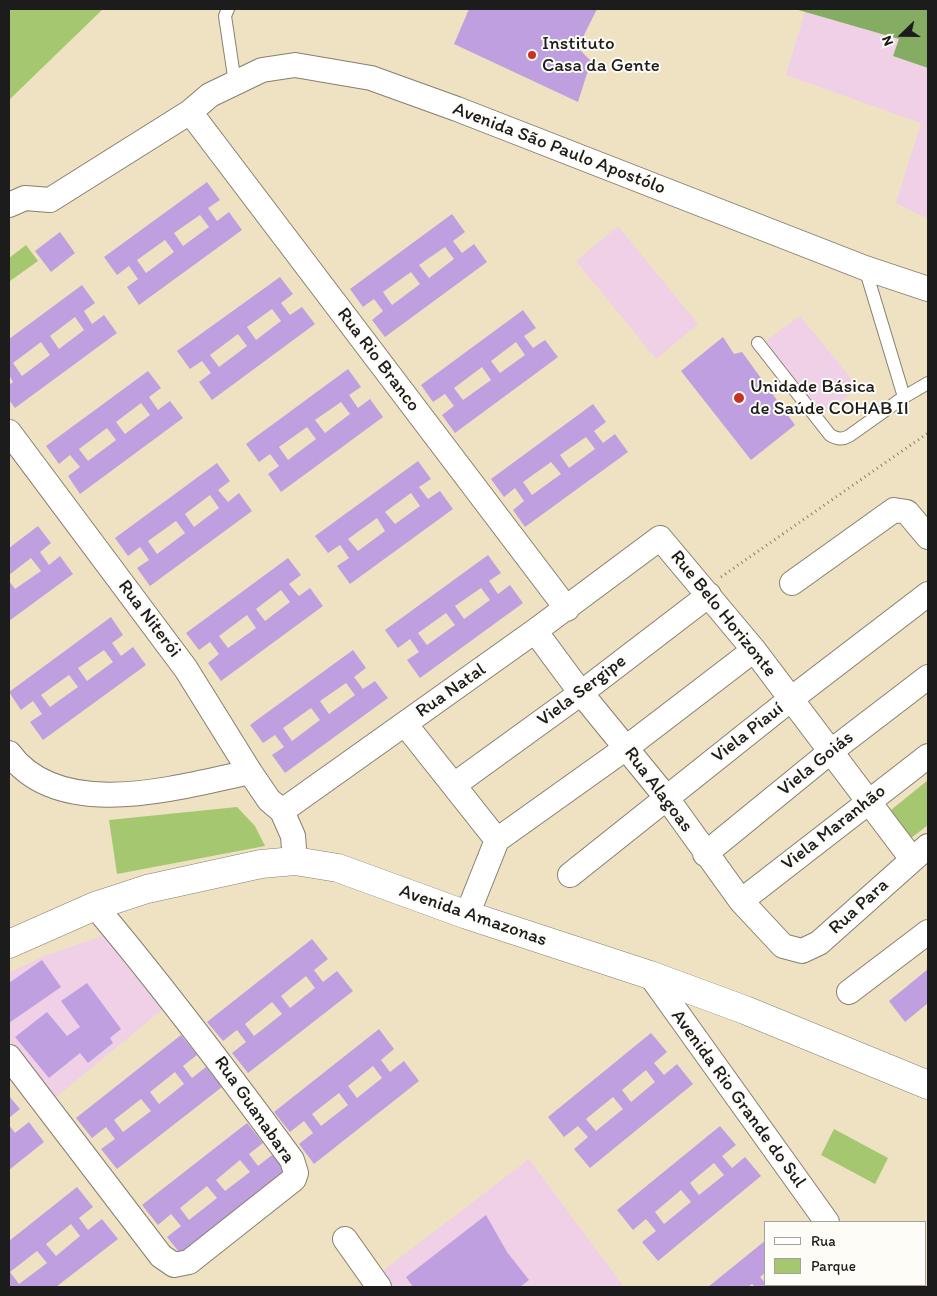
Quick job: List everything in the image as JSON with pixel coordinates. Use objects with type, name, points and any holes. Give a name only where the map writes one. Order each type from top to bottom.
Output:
[{"type":"street","name":"Avenida São Paulo Apostólo","points":[[9,205],[25,198],[50,200],[190,112],[210,95],[262,70],[295,65],[371,78],[457,108],[865,268],[928,289]]},
{"type":"street","name":"Rua Rio Branco","points":[[190,112],[567,608]]},
{"type":"street","name":"Rua Niterói","points":[[9,432],[186,669],[250,772],[269,800],[282,811]]},
{"type":"street","points":[[792,583],[894,510],[907,512],[928,536]]},
{"type":"street","name":"Rua Natal","points":[[282,811],[567,608],[660,538]]},
{"type":"street","name":"Rue Belo Horizonte","points":[[660,538],[754,650],[868,802],[920,852]]},
{"type":"street","name":"Viela Sergipe","points":[[454,785],[581,692],[707,592]]},
{"type":"street","name":"Viela Piauí","points":[[570,875],[666,797],[928,594]]},
{"type":"street","name":"Rua Alagoas","points":[[535,631],[581,692],[666,797],[705,854],[741,900],[783,946]]},
{"type":"street","points":[[467,915],[497,840],[626,748],[754,650]]},
{"type":"street","name":"Viela Goiás","points":[[705,854],[830,752],[928,677]]},
{"type":"street","points":[[405,724],[497,840]]},
{"type":"street","points":[[9,753],[30,775],[44,784],[62,790],[97,794],[153,792],[250,772]]},
{"type":"street","name":"Viela Maranhão","points":[[741,900],[928,756]]},
{"type":"street","points":[[282,811],[293,836],[295,861]]},
{"type":"street","name":"Rua Para","points":[[783,946],[802,951],[819,943],[920,852]]},
{"type":"street","name":"Avenida Amazonas","points":[[9,944],[95,906],[147,889],[261,864],[295,861],[338,868],[467,915],[650,975],[744,1010],[928,1084]]},
{"type":"street","name":"Rua Guanabara","points":[[9,1057],[161,1256],[174,1265],[189,1262],[294,1179],[295,1167],[292,1160],[237,1084],[182,1011],[95,906]]},
{"type":"street","points":[[850,992],[928,932]]},
{"type":"street","name":"Avenida Rio Grande do Sul","points":[[650,975],[826,1221]]},
{"type":"street","points":[[345,1239],[379,1287]]},
{"type":"lane","points":[[228,9],[225,16],[235,83]]},
{"type":"lane","points":[[865,268],[904,397]]},
{"type":"lane","points":[[758,343],[830,435],[843,439],[904,397],[928,383]]},
{"type":"path","points":[[707,592],[928,434]]},
{"type":"shaded area","points":[[805,12],[900,39],[893,56],[928,68],[928,219],[896,203],[921,123],[786,75]]},
{"type":"shaded area","points":[[618,226],[698,324],[656,359],[576,261]]},
{"type":"shaded area","points":[[800,316],[859,388],[817,418],[760,345]]},
{"type":"shaded area","points":[[105,935],[163,1009],[55,1098],[9,1039],[9,973],[44,956]]},
{"type":"shaded area","points":[[529,1159],[624,1287],[390,1287],[380,1273]]},
{"type":"green space","points":[[9,9],[103,9],[9,100]]},
{"type":"green space","points":[[795,9],[928,9],[928,68],[893,56],[899,39]]},
{"type":"green space","points":[[26,245],[38,261],[10,281],[9,258]]},
{"type":"green space","points":[[928,780],[928,825],[906,842],[886,814]]},
{"type":"green space","points":[[237,807],[255,826],[265,846],[117,874],[109,820]]},
{"type":"green space","points":[[834,1129],[888,1158],[875,1184],[821,1155]]},
{"type":"building","name":"Instituto Casa da Gente","points":[[469,9],[597,9],[584,35],[580,50],[591,61],[578,102],[454,44]]},
{"type":"building","points":[[207,182],[220,200],[208,208],[217,221],[229,212],[242,230],[139,305],[127,287],[138,279],[129,266],[117,275],[104,257]],"holes":[[[200,215],[209,227],[183,246],[174,233]],[[165,240],[174,252],[146,273],[137,260]]]},
{"type":"building","points":[[452,214],[465,232],[453,241],[462,253],[474,244],[487,262],[385,337],[372,320],[383,311],[374,299],[363,307],[350,289]],"holes":[[[445,247],[454,259],[429,278],[419,265]],[[411,272],[420,284],[392,305],[383,292]]]},
{"type":"building","points":[[60,232],[75,253],[51,272],[35,251]]},
{"type":"building","points":[[280,277],[293,294],[281,303],[290,315],[302,307],[315,324],[212,400],[199,382],[211,373],[202,361],[190,369],[177,351]],"holes":[[[272,309],[281,321],[256,340],[247,327]],[[238,334],[247,346],[219,367],[210,355]]]},
{"type":"building","points":[[82,285],[95,303],[84,311],[92,324],[104,315],[117,333],[15,408],[9,400],[9,385],[13,382],[9,375],[9,339]],"holes":[[[75,317],[84,330],[59,349],[50,336]],[[41,342],[50,355],[22,376],[13,363]]]},
{"type":"building","points":[[523,310],[536,328],[524,336],[533,348],[545,340],[558,357],[455,433],[442,415],[454,406],[445,394],[433,402],[421,385]],"holes":[[[516,342],[525,355],[500,373],[491,361]],[[482,367],[491,380],[463,400],[454,388]]]},
{"type":"building","name":"Unidade Básica de Saúde COHAB II","points":[[723,337],[734,354],[742,352],[795,425],[751,460],[681,371]]},
{"type":"building","points":[[348,369],[361,387],[349,395],[358,408],[370,399],[383,417],[281,492],[268,474],[279,466],[270,454],[259,462],[246,444]],"holes":[[[341,402],[350,414],[325,433],[315,420]],[[307,427],[316,439],[288,460],[279,447]]]},
{"type":"building","points":[[148,371],[161,388],[149,397],[158,410],[170,401],[183,418],[80,494],[68,476],[80,467],[70,455],[59,464],[46,446]],"holes":[[[141,403],[150,415],[125,434],[116,422]],[[107,428],[116,440],[88,461],[79,449]]]},
{"type":"building","points":[[593,404],[606,422],[594,431],[603,443],[615,434],[628,452],[525,527],[513,510],[524,501],[515,488],[504,497],[491,479]],"holes":[[[586,437],[595,449],[569,468],[560,455]],[[551,462],[561,474],[532,495],[523,482]]]},
{"type":"building","points":[[418,461],[431,479],[419,487],[428,499],[440,491],[453,509],[350,584],[337,566],[349,558],[340,545],[328,553],[315,536]],"holes":[[[411,493],[420,506],[395,524],[385,512]],[[377,518],[385,531],[358,551],[348,539]]]},
{"type":"building","points":[[217,463],[230,481],[218,490],[228,502],[239,493],[252,511],[150,586],[137,568],[149,560],[140,547],[128,556],[115,538]],"holes":[[[210,495],[219,508],[194,527],[185,514]],[[176,521],[185,533],[157,554],[148,541]]]},
{"type":"building","points":[[38,526],[51,543],[40,552],[49,565],[60,556],[73,574],[9,621],[9,581],[15,589],[41,571],[31,558],[9,575],[9,548]]},
{"type":"building","points":[[488,555],[501,573],[489,581],[498,594],[510,585],[523,603],[420,678],[407,660],[419,652],[410,639],[398,648],[385,630]],"holes":[[[481,588],[490,600],[464,619],[455,606]],[[446,613],[455,625],[427,645],[418,633]]]},
{"type":"building","points":[[288,558],[301,575],[289,584],[299,596],[310,588],[323,606],[221,681],[208,663],[219,654],[210,642],[199,650],[186,633]],"holes":[[[281,590],[290,602],[265,621],[256,609]],[[247,615],[256,628],[228,648],[219,636]]]},
{"type":"building","points":[[111,617],[123,635],[112,643],[121,656],[133,647],[146,665],[43,740],[30,722],[42,714],[33,701],[21,710],[9,692]],"holes":[[[104,650],[113,662],[87,681],[78,668]],[[69,675],[78,687],[50,707],[41,695]]]},
{"type":"building","points":[[353,650],[366,668],[354,677],[363,689],[375,681],[388,698],[285,773],[272,755],[284,747],[275,735],[263,743],[250,725]],"holes":[[[346,683],[355,695],[329,714],[320,701]],[[311,708],[320,720],[292,741],[283,728]]]},
{"type":"building","points":[[312,939],[328,959],[314,970],[323,982],[337,971],[353,991],[248,1073],[232,1053],[246,1042],[237,1030],[223,1041],[207,1022]],"holes":[[[306,976],[315,988],[290,1008],[281,996]],[[272,1002],[282,1014],[254,1036],[245,1024]]]},
{"type":"building","points":[[42,960],[61,987],[9,1023],[9,983]]},
{"type":"building","points":[[928,969],[928,1003],[905,1022],[889,1001]]},
{"type":"building","points":[[87,983],[121,1029],[110,1038],[113,1043],[88,1063],[80,1053],[49,1078],[15,1037],[47,1012],[67,1036],[80,1027],[61,1001]]},
{"type":"building","points":[[379,1029],[394,1049],[381,1060],[390,1072],[404,1061],[419,1081],[314,1164],[299,1144],[313,1133],[304,1121],[290,1132],[274,1112]],"holes":[[[373,1066],[382,1078],[357,1098],[348,1086]],[[339,1093],[348,1105],[321,1126],[312,1114]]]},
{"type":"building","points":[[651,1033],[667,1052],[654,1063],[664,1075],[677,1064],[693,1084],[590,1168],[574,1149],[588,1137],[578,1126],[564,1137],[548,1117]],"holes":[[[646,1070],[655,1082],[631,1102],[622,1090]],[[613,1097],[623,1109],[596,1131],[586,1119]]]},
{"type":"building","points":[[181,1035],[197,1055],[183,1066],[192,1078],[206,1067],[222,1087],[117,1169],[101,1149],[115,1139],[106,1127],[92,1138],[76,1118]],"holes":[[[175,1072],[184,1084],[159,1104],[150,1092]],[[141,1099],[151,1111],[123,1132],[114,1120]]]},
{"type":"building","points":[[9,1096],[20,1109],[9,1118]]},
{"type":"building","points":[[29,1122],[44,1142],[9,1170],[9,1125],[15,1133]]},
{"type":"building","points":[[247,1123],[263,1143],[249,1154],[258,1166],[272,1155],[288,1174],[183,1257],[167,1237],[181,1226],[171,1214],[158,1225],[142,1205]],"holes":[[[240,1160],[250,1172],[225,1191],[216,1180]],[[207,1186],[217,1198],[189,1220],[180,1208]]]},
{"type":"building","points":[[720,1126],[736,1145],[722,1156],[732,1168],[745,1157],[761,1176],[658,1261],[642,1242],[656,1231],[646,1219],[633,1230],[617,1210]],"holes":[[[714,1163],[724,1175],[699,1195],[690,1183]],[[681,1190],[691,1202],[664,1224],[655,1212]]]},
{"type":"building","points":[[77,1187],[93,1207],[79,1218],[88,1230],[102,1219],[118,1239],[56,1287],[9,1287],[9,1241]],"holes":[[[71,1224],[80,1236],[56,1256],[46,1244]],[[37,1251],[47,1263],[19,1284],[10,1272]]]},
{"type":"building","points":[[486,1215],[507,1252],[529,1280],[520,1287],[413,1287],[406,1277]]},
{"type":"building","points":[[764,1242],[764,1274],[760,1277],[764,1281],[764,1286],[769,1287],[755,1287],[752,1284],[748,1287],[708,1287]]},
{"type":"building","points":[[774,1286],[814,1286],[812,1287],[772,1287]]},
{"type":"place","name":"Instituto Casa da Gente","points":[[532,55]]},
{"type":"place","name":"Unidade Básica de Saúde COHAB II","points":[[739,398]]}]
